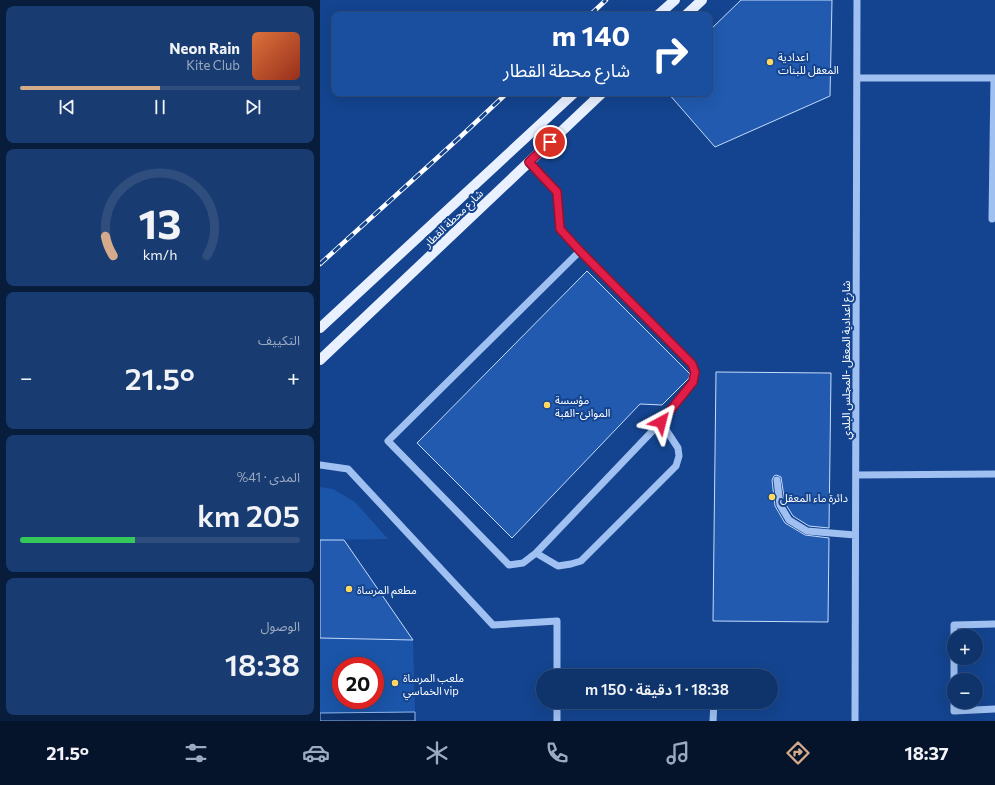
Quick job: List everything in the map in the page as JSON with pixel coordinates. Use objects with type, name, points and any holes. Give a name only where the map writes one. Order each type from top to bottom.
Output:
[{"type":"main road","points":[[661,12],[675,0]]},
{"type":"main road","points":[[689,12],[702,0]]},
{"type":"main road","name":"شارع محطة القطار","points":[[320,328],[571,96]]},
{"type":"main road","name":"شارع محطة القطار","points":[[320,360],[599,96]]},
{"type":"street","name":"شارع اعدادية المعقل -المجلس البلدي","points":[[855,721],[857,0]]},
{"type":"street","points":[[857,78],[994,78],[992,219]]},
{"type":"street","points":[[529,162],[557,192],[560,229],[692,364],[695,372],[693,382],[661,422],[536,553],[523,563],[509,565],[388,441],[580,251]]},
{"type":"street","points":[[536,553],[558,566],[581,561],[676,466],[679,456],[678,448],[661,422]]},
{"type":"street","points":[[320,465],[348,469],[493,625],[557,621],[557,669]]},
{"type":"street","points":[[856,475],[995,474]]},
{"type":"street","points":[[777,480],[780,505],[789,520],[806,531],[855,535]]},
{"type":"street","points":[[954,629],[954,625],[995,624]]},
{"type":"street","points":[[557,709],[558,721]]},
{"type":"street","points":[[713,721],[714,709]]},
{"type":"street","points":[[954,709],[954,711],[995,709]]},
{"type":"shaded area","points":[[320,487],[333,489],[355,502],[388,539],[320,540]]},
{"type":"shaded area","name":"ملعب المرساة الخماسي vip","points":[[320,638],[413,640],[415,712],[320,713]]},
{"type":"shaded area","points":[[415,712],[415,721],[320,721],[320,713]]},
{"type":"building","name":"اعدادية المعقل للبنات","points":[[741,0],[832,0],[830,96],[715,147],[671,96],[712,96],[712,28]]},
{"type":"building","name":"مؤسسة الموانئ-القبة","points":[[587,271],[690,374],[689,378],[662,405],[640,404],[512,538],[417,443]]},
{"type":"building","name":"دائرة ماء المعقل","points":[[716,372],[831,373],[829,528],[809,526],[793,516],[785,503],[781,477],[776,475],[772,480],[775,506],[785,523],[805,535],[829,538],[828,622],[713,621]]},
{"type":"building","name":"مطعم المرساة","points":[[320,540],[344,540],[413,640],[320,638]]},
{"type":"railway","points":[[593,12],[606,0]]},
{"type":"railway","points":[[320,264],[504,96]]},
{"type":"place","name":"اعدادية المعقل للبنات","points":[[770,62]]},
{"type":"place","name":"مؤسسة الموانئ-القبة","points":[[547,405]]},
{"type":"place","name":"دائرة ماء المعقل","points":[[772,497]]},
{"type":"place","name":"مطعم المرساة","points":[[349,589]]},
{"type":"place","name":"ملعب المرساة الخماسي vip","points":[[395,683]]},
{"type":"route","points":[[550,142],[529,162],[557,192],[560,229],[692,364],[695,372],[693,382],[661,422]]}]
